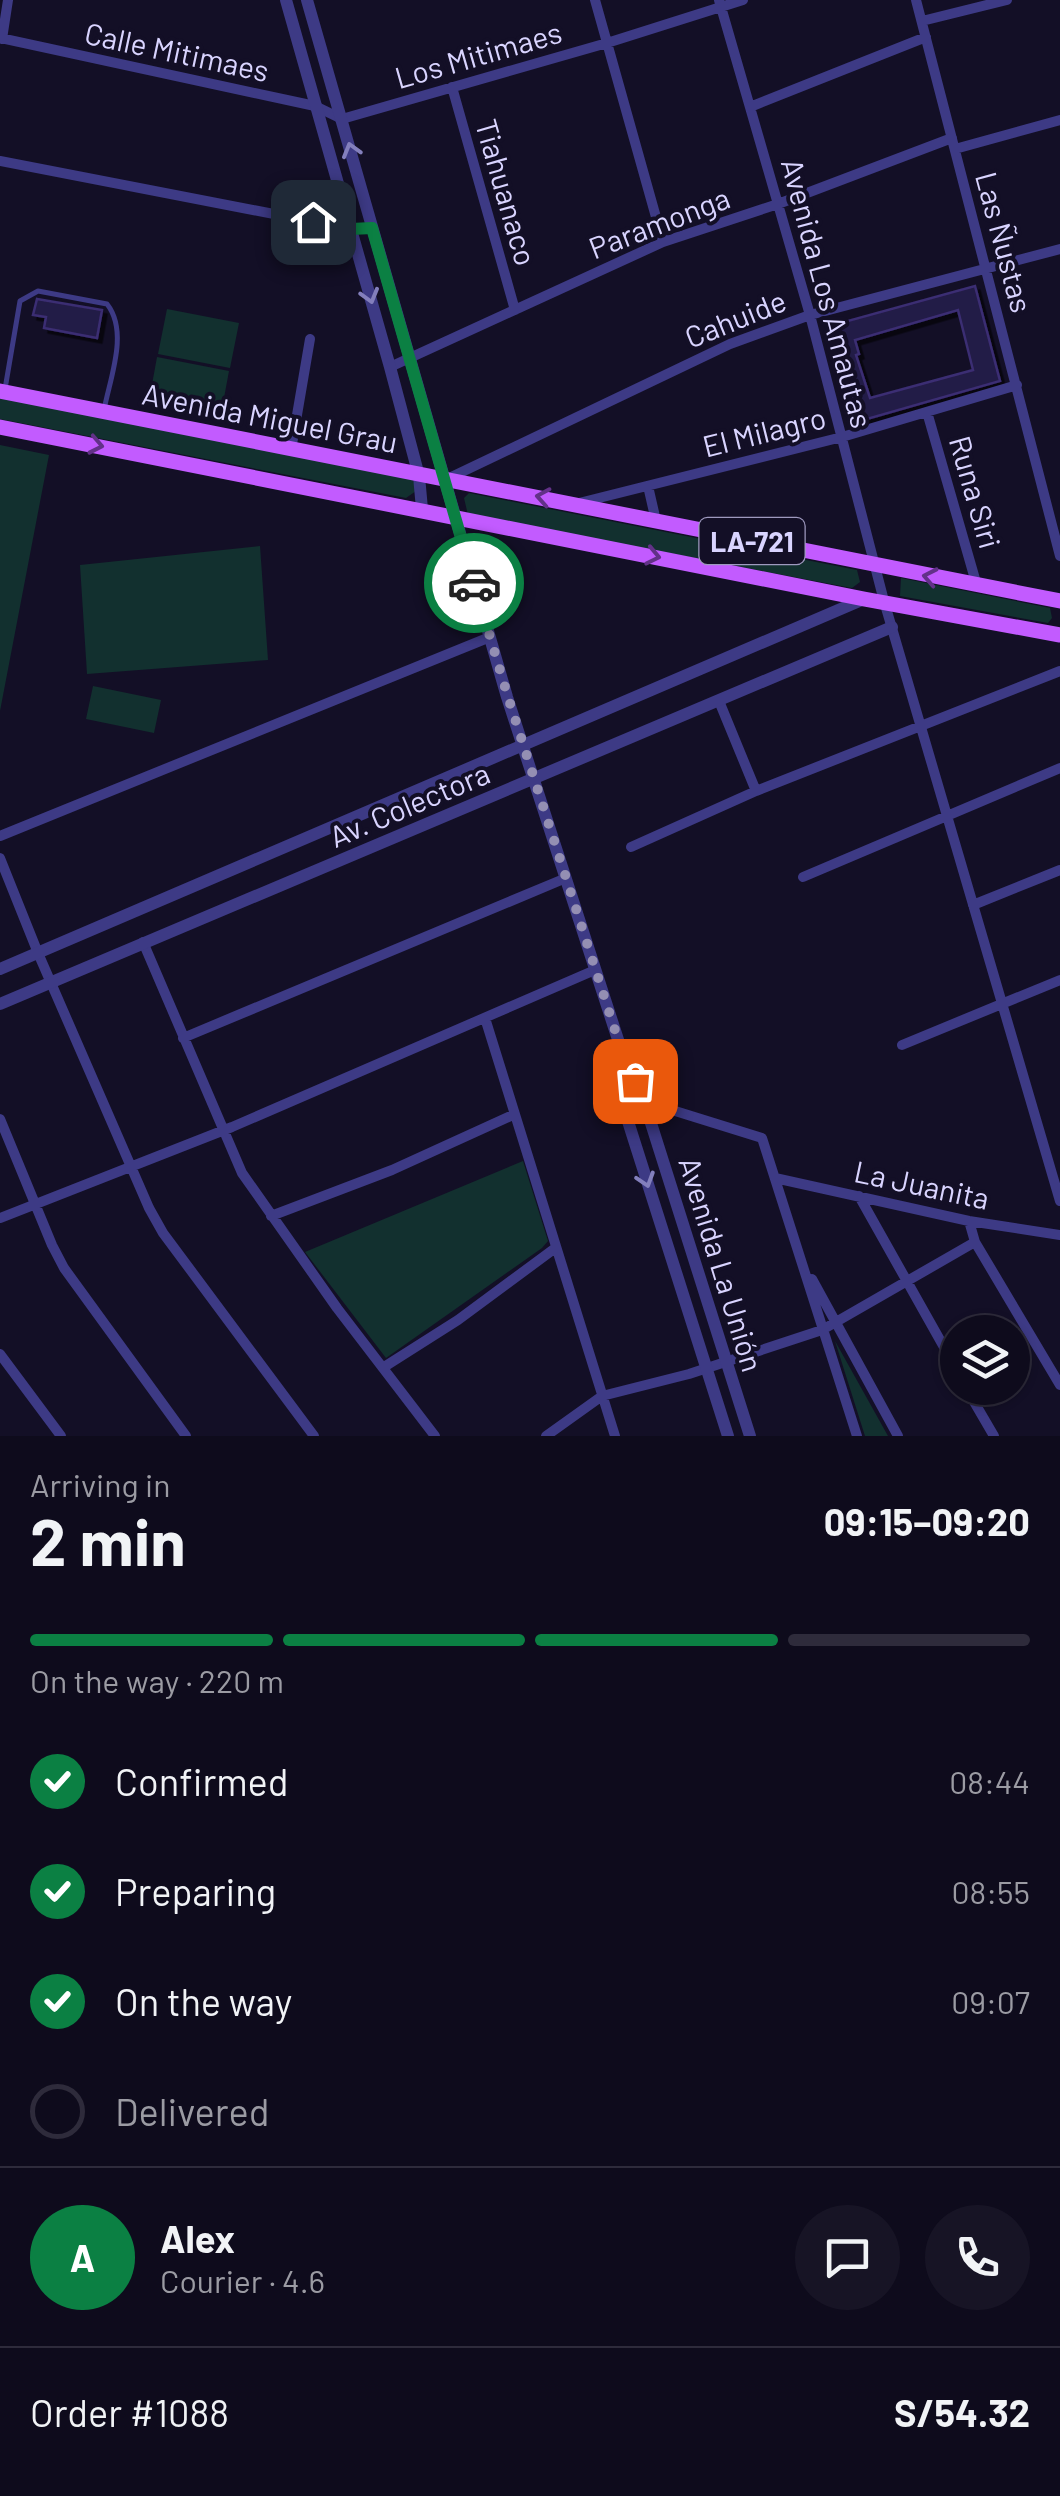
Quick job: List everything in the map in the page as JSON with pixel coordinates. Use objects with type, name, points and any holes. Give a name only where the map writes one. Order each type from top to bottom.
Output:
[{"type":"main road","name":"Avenida Miguel Grau","points":[[2,391],[1060,601]]},
{"type":"main road","name":"Avenida Miguel Grau","points":[[0,427],[864,599],[1060,634]]},
{"type":"street","points":[[1,38],[8,0]]},
{"type":"street","points":[[286,0],[390,367],[418,476],[422,509]]},
{"type":"street","name":"Avenida La Unión","points":[[307,0],[534,780],[750,1436]]},
{"type":"street","points":[[595,0],[663,242]]},
{"type":"street","name":"Los Mitimaes","points":[[342,119],[743,0]]},
{"type":"street","name":"Las Ñustas","points":[[916,0],[1060,556]]},
{"type":"street","points":[[922,21],[1006,0]]},
{"type":"street","name":"Avenida Los Amautas","points":[[721,4],[810,315],[884,601],[1060,1201]]},
{"type":"street","name":"Calle Mitimaes","points":[[1,38],[315,106],[342,119]]},
{"type":"street","points":[[750,107],[926,38]]},
{"type":"street","name":"Tiahuanaco","points":[[452,87],[515,310]]},
{"type":"street","name":"Paramonga","points":[[390,367],[663,242],[954,144],[1060,120]]},
{"type":"street","points":[[0,160],[351,229],[372,228]]},
{"type":"street","name":"Cahuide","points":[[445,480],[730,344],[810,315],[1060,250]]},
{"type":"street","points":[[291,450],[310,340]]},
{"type":"street","name":"El Milagro","points":[[579,503],[842,437],[1017,385]]},
{"type":"street","name":"Runa Siri","points":[[927,412],[976,586]]},
{"type":"street","points":[[648,486],[656,521]]},
{"type":"street","name":"Av. Colectora","points":[[0,970],[864,599]]},
{"type":"street","name":"Av. Colectora","points":[[0,1004],[892,627]]},
{"type":"street","points":[[0,836],[490,637]]},
{"type":"street","points":[[632,847],[756,791],[1060,671]]},
{"type":"street","points":[[719,701],[756,791]]},
{"type":"street","points":[[803,877],[1060,768]]},
{"type":"street","points":[[0,858],[130,1168],[163,1233],[314,1436]]},
{"type":"street","points":[[973,904],[1060,870]]},
{"type":"street","points":[[183,1038],[566,878]]},
{"type":"street","points":[[143,942],[242,1172],[435,1436]]},
{"type":"street","points":[[0,1218],[222,1131],[596,970]]},
{"type":"street","points":[[902,1046],[1060,980]]},
{"type":"street","points":[[484,1018],[615,1436]]},
{"type":"street","name":"Avenida La Unión","points":[[622,1052],[619,1093],[728,1436]]},
{"type":"street","points":[[642,1101],[762,1138],[856,1436]]},
{"type":"street","points":[[271,1216],[392,1170],[513,1115]]},
{"type":"street","points":[[0,1119],[64,1268],[186,1436]]},
{"type":"street","name":"La Juanita","points":[[775,1178],[969,1220],[1060,1235]]},
{"type":"street","points":[[859,1196],[940,1340]]},
{"type":"street","points":[[969,1220],[975,1242],[1060,1385]]},
{"type":"street","points":[[546,1436],[602,1396],[707,1368],[822,1330],[975,1242]]},
{"type":"street","points":[[384,1367],[458,1320],[554,1249]]},
{"type":"street","points":[[797,1249],[834,1324],[898,1436]]},
{"type":"street","points":[[0,1354],[61,1436]]},
{"type":"street","points":[[976,1405],[994,1436]]},
{"type":"lane","points":[[2,391],[20,301],[38,291],[107,304],[113,312],[117,344],[104,412]]},
{"type":"green space","points":[[167,309],[239,323],[230,368],[158,354]]},
{"type":"green space","points":[[157,357],[229,371],[221,414],[149,401]]},
{"type":"green space","points":[[0,395],[413,479],[416,491],[406,498],[0,419]]},
{"type":"green space","points":[[0,445],[49,455],[0,711]]},
{"type":"green space","points":[[469,493],[857,570],[860,582],[852,588],[468,515],[464,498]]},
{"type":"green space","points":[[260,546],[268,660],[87,674],[80,565]]},
{"type":"green space","points":[[901,578],[1050,608],[1052,618],[1048,623],[900,596]]},
{"type":"green space","points":[[93,686],[161,700],[154,733],[86,719]]},
{"type":"green space","points":[[523,1161],[548,1241],[386,1358],[305,1252]]},
{"type":"green space","points":[[835,1341],[888,1436],[865,1436]]},
{"type":"building","points":[[975,286],[1000,381],[860,421],[833,325]],"holes":[[[958,310],[973,370],[870,398],[855,340]]]},
{"type":"building","points":[[37,299],[102,310],[97,338],[44,328],[46,317],[33,315]]},
{"type":"way so far","points":[[474,583],[534,780],[622,1052],[635,1081]]},
{"type":"route","points":[[313,222],[351,229],[372,228],[474,583]]}]
